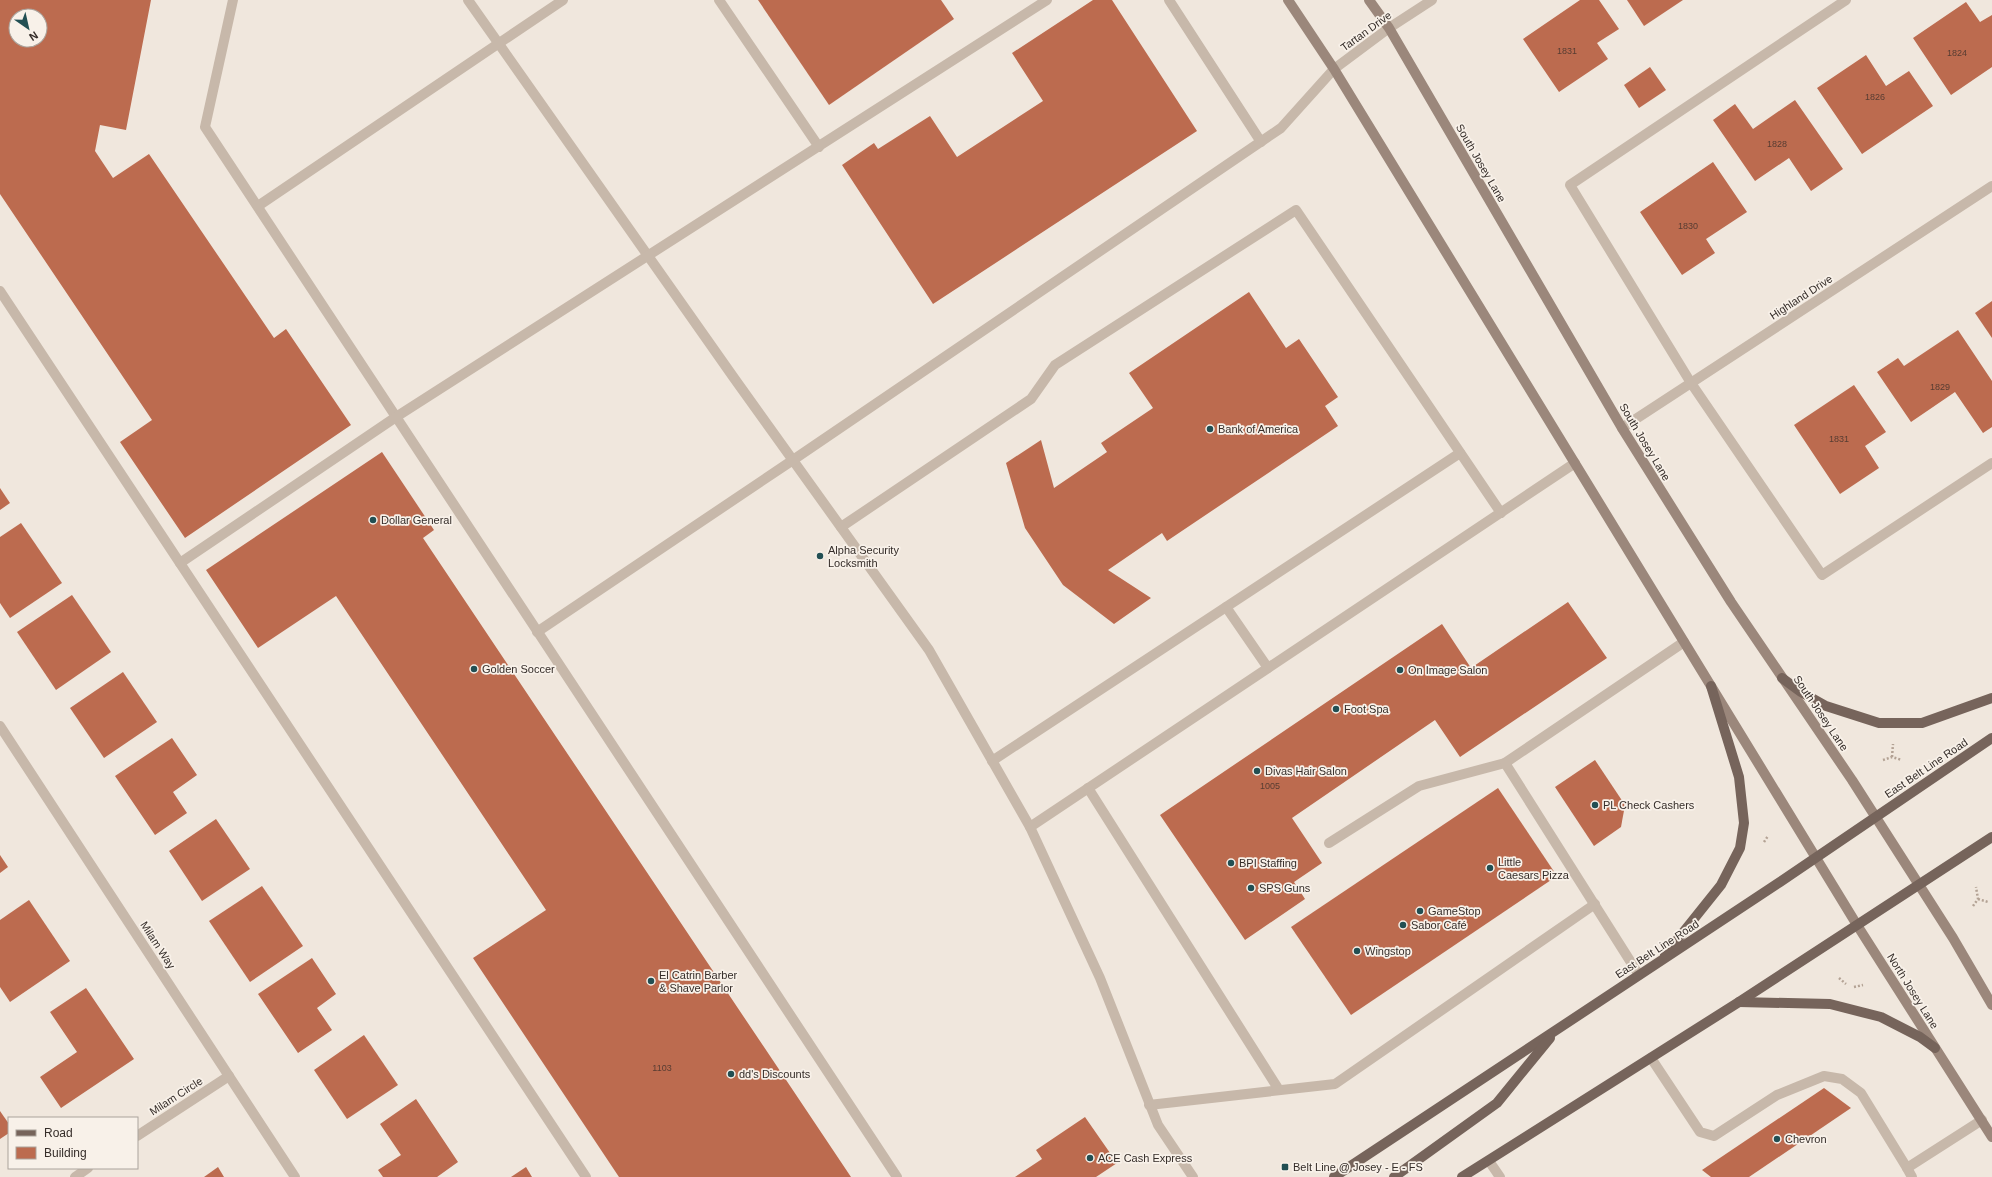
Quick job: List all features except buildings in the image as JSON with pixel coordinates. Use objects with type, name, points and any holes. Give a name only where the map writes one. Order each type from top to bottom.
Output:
[{"type":"main road","points":[[1288,0],[1334,69],[1816,858]]},
{"type":"main road","name":"South Josey Lane","points":[[1369,0],[1389,28],[1622,428],[1731,602],[1876,817],[1919,885]]},
{"type":"main road","points":[[1782,678],[1801,692],[1826,706],[1879,723],[1922,723],[1992,698]]},
{"type":"main road","points":[[1662,960],[1721,885],[1740,848],[1744,823],[1739,777],[1711,686]]},
{"type":"main road","name":"East Belt Line Road","points":[[1334,1177],[1816,858],[1992,738]]},
{"type":"main road","points":[[1462,1177],[1739,1002],[1992,837]]},
{"type":"main road","name":"North Josey Lane","points":[[1816,858],[1992,1136]]},
{"type":"main road","points":[[1919,885],[1953,938],[1992,1005]]},
{"type":"main road","points":[[1739,1002],[1830,1004],[1881,1017],[1920,1037],[1935,1048]]},
{"type":"main road","points":[[1394,1177],[1498,1103],[1556,1030]]},
{"type":"street","points":[[233,0],[205,127],[896,1177]]},
{"type":"street","points":[[468,0],[930,650],[1030,827],[1100,978],[1158,1125],[1192,1177]]},
{"type":"street","points":[[258,206],[563,0]]},
{"type":"street","points":[[719,0],[819,147]]},
{"type":"street","points":[[180,563],[396,418],[1047,0]]},
{"type":"street","points":[[1169,0],[1261,142]]},
{"type":"street","name":"Tartan Drive","points":[[537,632],[794,460],[1282,128],[1334,69],[1389,28],[1432,0]]},
{"type":"street","points":[[1846,0],[1570,185],[1691,383],[1822,575],[1992,463]]},
{"type":"street","name":"Highland Drive","points":[[1622,428],[1992,186]]},
{"type":"street","points":[[841,526],[1031,399],[1055,366],[1296,210],[1501,513]]},
{"type":"street","points":[[0,291],[586,1177]]},
{"type":"street","points":[[992,761],[1460,453]]},
{"type":"street","points":[[1030,827],[1575,463]]},
{"type":"street","points":[[1226,607],[1268,668]]},
{"type":"street","points":[[1329,843],[1419,786],[1505,763],[1684,642]]},
{"type":"street","name":"Milam Way","points":[[0,726],[295,1177]]},
{"type":"street","points":[[1505,763],[1639,975]]},
{"type":"street","points":[[1088,788],[1279,1090]]},
{"type":"street","points":[[1149,1105],[1335,1084],[1595,904]]},
{"type":"street","points":[[1651,1058],[1700,1132],[1714,1136],[1777,1095],[1824,1076],[1842,1079],[1861,1093],[1909,1172],[1982,1120]]},
{"type":"street","name":"Milam Circle","points":[[138,1135],[229,1076]]},
{"type":"street","points":[[1488,1161],[1500,1177]]},
{"type":"street","points":[[75,1177],[87,1169]]},
{"type":"path","points":[[1892,757],[1893,742]]},
{"type":"path","points":[[1883,760],[1892,757],[1902,760]]},
{"type":"path","points":[[1973,906],[1978,899],[1976,887]]},
{"type":"path","points":[[1978,899],[1988,902]]},
{"type":"path","points":[[1839,978],[1850,987]]},
{"type":"place","name":"Bank of America","points":[[1210,429]]},
{"type":"place","name":"Dollar General","points":[[373,520]]},
{"type":"place","name":"Alpha Security Locksmith","points":[[820,556]]},
{"type":"place","name":"Golden Soccer","points":[[474,669]]},
{"type":"place","name":"On Image Salon","points":[[1400,670]]},
{"type":"place","name":"Foot Spa","points":[[1336,709]]},
{"type":"place","name":"Divas Hair Salon","points":[[1257,771]]},
{"type":"place","name":"PL Check Cashers","points":[[1595,805]]},
{"type":"place","name":"BPI Staffing","points":[[1231,863]]},
{"type":"place","name":"Little Caesars Pizza","points":[[1490,868]]},
{"type":"place","name":"SPS Guns","points":[[1251,888]]},
{"type":"place","name":"GameStop","points":[[1420,911]]},
{"type":"place","name":"Sabor Café","points":[[1403,925]]},
{"type":"place","name":"Wingstop","points":[[1357,951]]},
{"type":"place","name":"El Catrin Barber & Shave Parlor","points":[[651,981]]},
{"type":"place","name":"dd's Discounts","points":[[731,1074]]},
{"type":"place","name":"Chevron","points":[[1777,1139]]},
{"type":"place","name":"ACE Cash Express","points":[[1090,1158]]},
{"type":"place","name":"Belt Line @ Josey - E - FS","points":[[1285,1167]]}]
